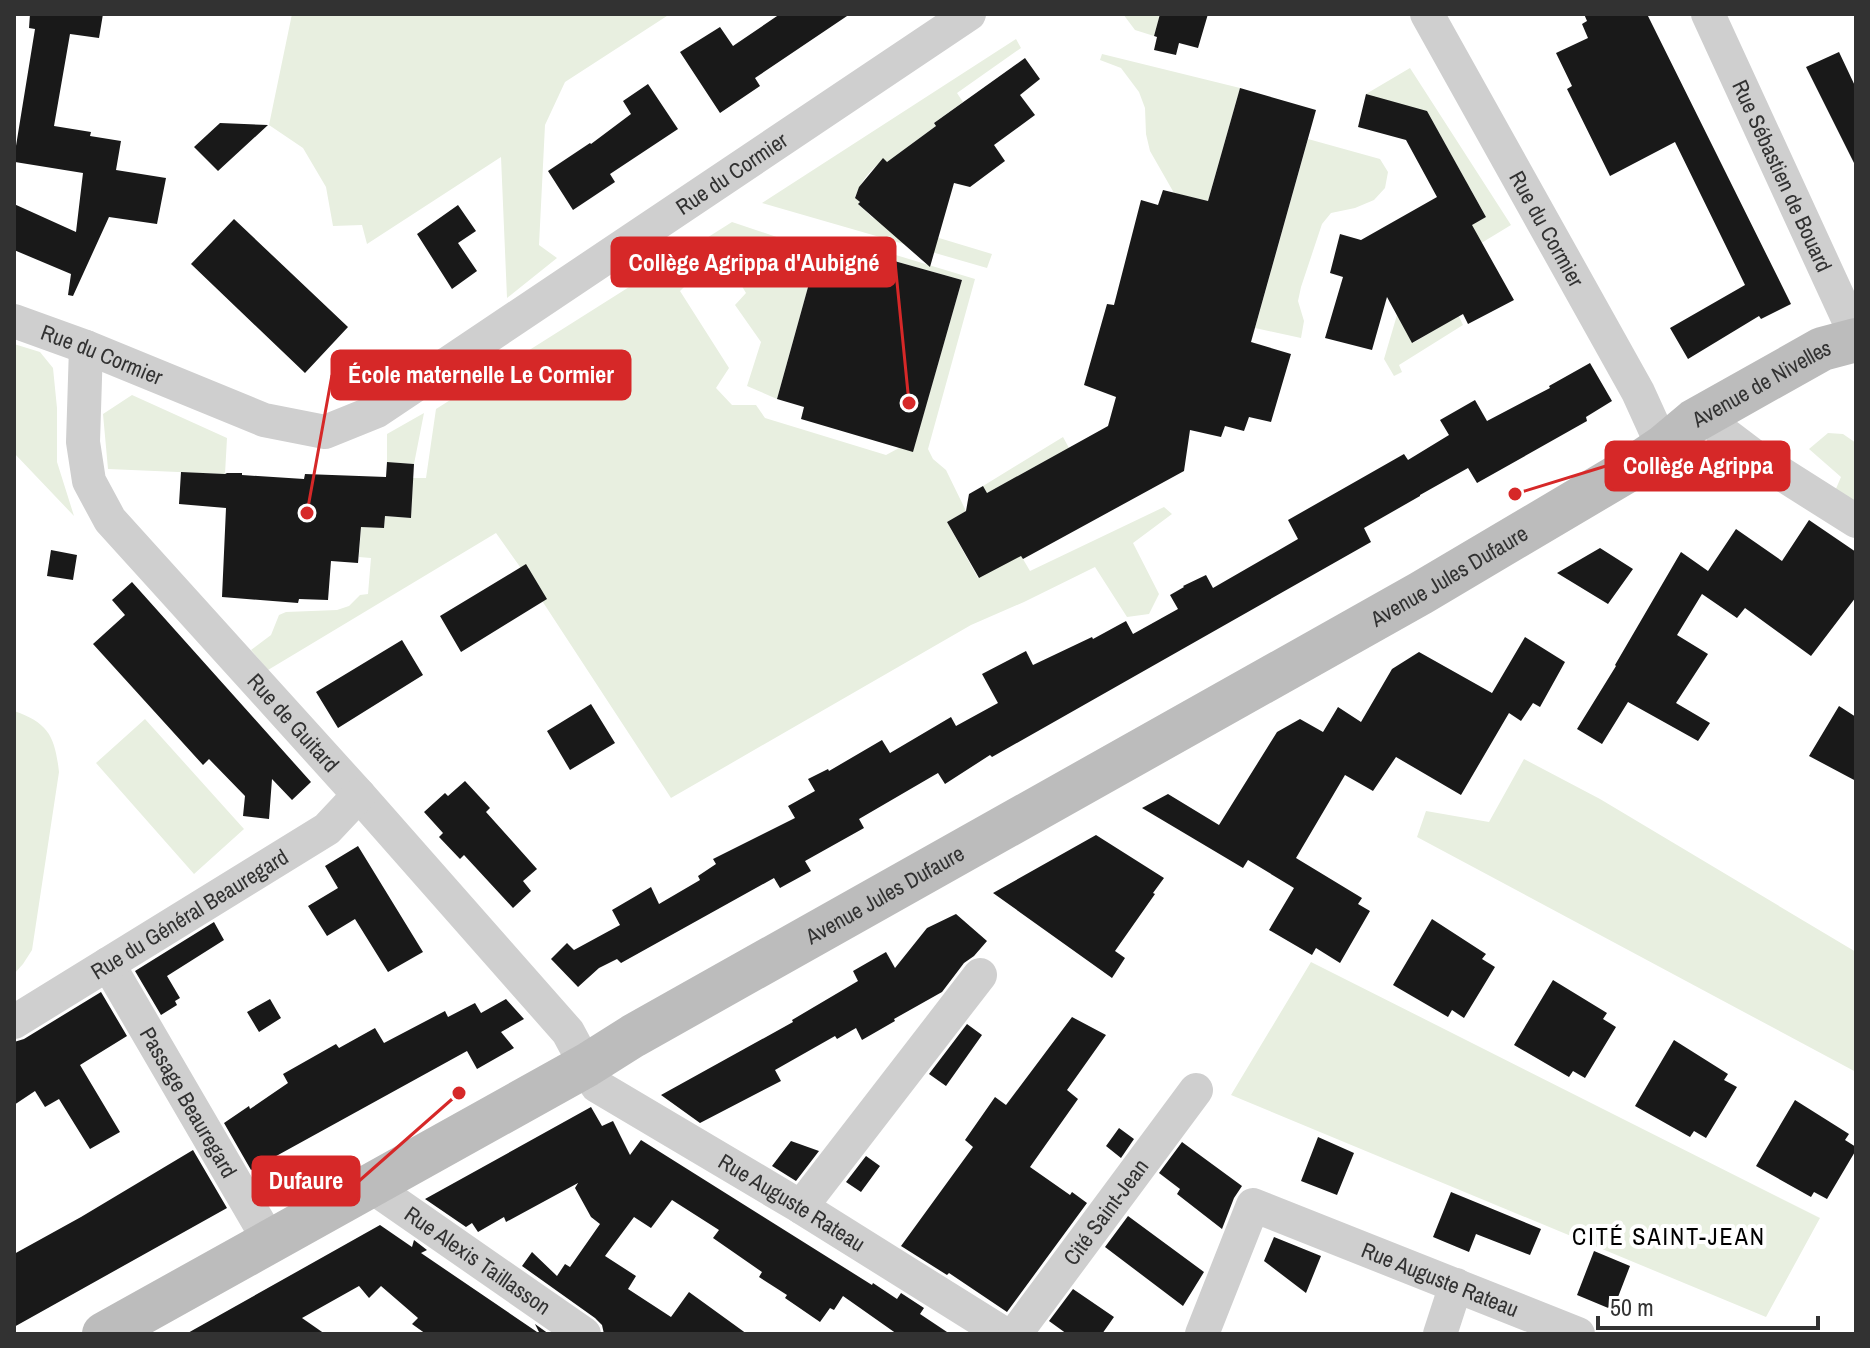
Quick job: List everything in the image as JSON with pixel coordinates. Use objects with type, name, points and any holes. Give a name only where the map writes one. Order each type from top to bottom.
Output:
[{"type":"main road","name":"Avenue de Nivelles","points":[[1663,447],[1694,421],[1822,349],[1856,339]]},
{"type":"main road","name":"Avenue de Nivelles","points":[[1663,447],[1696,445],[1837,368],[1856,339]]},
{"type":"main road","name":"Avenue Jules Dufaure","points":[[104,1334],[587,1065],[660,1020],[1408,600],[1663,447]]},
{"type":"street","name":"Rue du Cormier","points":[[14,321],[264,420],[325,432],[377,411],[969,14]]},
{"type":"street","name":"Rue du Cormier","points":[[1427,14],[1638,392],[1663,447]]},
{"type":"street","name":"Rue Sébastien de Bouard","points":[[1708,14],[1856,339]]},
{"type":"street","name":"Rue de Guitard","points":[[86,347],[83,442],[89,481],[110,520],[568,1032],[587,1065]]},
{"type":"street","points":[[1721,431],[1758,459],[1856,521]]},
{"type":"street","name":"Rue du Général Beauregard","points":[[14,1022],[327,829],[359,795]]},
{"type":"street","name":"Passage Beauregard","points":[[108,964],[270,1242]]},
{"type":"street","points":[[801,1207],[980,975]]},
{"type":"street","name":"Rue Auguste Rateau","points":[[587,1065],[597,1086],[801,1207],[1004,1334]]},
{"type":"street","name":"Cité Saint-Jean","points":[[1015,1334],[1196,1090]]},
{"type":"street","name":"Rue Alexis Taillasson","points":[[371,1186],[584,1334]]},
{"type":"street","name":"Rue Auguste Rateau","points":[[1202,1334],[1253,1205],[1578,1334]]},
{"type":"street","points":[[1440,1334],[1456,1285]]},
{"type":"green space","points":[[292,14],[670,14],[565,82],[545,125],[539,245],[557,258],[507,298],[501,157],[367,244],[362,225],[333,226],[326,187],[303,148],[269,125]]},
{"type":"green space","points":[[1123,14],[1160,14],[1154,36],[1135,30]]},
{"type":"green space","points":[[1016,39],[1021,48],[957,93],[963,102],[934,123],[936,126],[887,162],[884,160],[874,167],[855,197],[873,218],[992,254],[987,268],[762,203]]},
{"type":"green space","points":[[1102,54],[1240,88],[1208,201],[1174,193],[1150,151],[1145,108],[1139,92],[1121,68],[1100,60]]},
{"type":"green space","points":[[1410,68],[1511,225],[1437,270],[1463,325],[1399,365],[1402,372],[1394,376],[1384,359],[1397,315],[1413,343],[1446,323],[1408,255],[1486,217],[1470,188],[1463,184],[1466,181],[1434,124],[1366,94]]},
{"type":"green space","points":[[1308,139],[1380,159],[1388,172],[1385,188],[1374,200],[1331,213],[1322,224],[1298,301],[1304,321],[1301,338],[1255,328]]},
{"type":"green space","points":[[732,222],[818,251],[777,399],[747,386],[761,342],[735,305],[746,293],[728,263],[689,282],[680,291],[729,368],[716,388],[732,405],[756,405],[765,418],[886,455],[899,448],[913,451],[962,280],[848,248],[841,245],[843,239],[975,279],[928,449],[933,459],[946,470],[966,511],[947,522],[978,578],[1020,554],[1030,571],[1164,507],[1172,514],[1133,543],[1159,594],[1149,614],[1127,617],[1095,567],[971,625],[671,798],[496,533],[268,670],[251,650],[271,635],[279,615],[337,610],[349,606],[360,595],[368,594],[371,558],[359,557],[361,527],[384,528],[385,516],[411,518],[413,478],[426,478],[436,409]]},
{"type":"green space","points":[[14,344],[40,352],[53,368],[57,462],[74,516],[14,453]]},
{"type":"green space","points":[[132,395],[227,438],[225,474],[108,469],[103,414]]},
{"type":"green space","points":[[424,413],[414,464],[387,462],[387,434]]},
{"type":"green space","points":[[1828,433],[1843,434],[1856,443],[1856,502],[1835,491],[1841,477],[1809,449]]},
{"type":"green space","points":[[1063,437],[1069,448],[987,493],[983,486]]},
{"type":"green space","points":[[14,711],[43,726],[52,740],[59,772],[32,950],[14,974]]},
{"type":"green space","points":[[145,719],[244,829],[194,874],[96,763]]},
{"type":"green space","points":[[1524,759],[1600,799],[1856,952],[1856,1072],[1417,837],[1426,811],[1489,822]]},
{"type":"green space","points":[[1311,962],[1820,1218],[1766,1317],[1231,1095]]},
{"type":"building","points":[[30,14],[103,14],[99,38],[70,34],[54,126],[121,141],[116,170],[166,178],[157,224],[109,217],[73,296],[68,295],[71,274],[14,250],[14,204],[76,232],[83,173],[15,162],[35,29],[29,28]]},
{"type":"building","points":[[780,14],[850,14],[755,78],[760,86],[720,113],[680,52],[720,27],[733,46]]},
{"type":"building","points":[[1160,14],[1208,14],[1198,48],[1179,43],[1176,55],[1154,50]]},
{"type":"building","points":[[1584,14],[1647,14],[1791,304],[1761,319],[1759,316],[1688,359],[1670,328],[1745,285],[1675,142],[1610,176],[1567,89],[1572,86],[1556,53],[1588,38],[1582,24],[1587,21]]},
{"type":"building","points":[[1839,52],[1856,88],[1856,167],[1806,67]]},
{"type":"building","points":[[1025,58],[1040,79],[1020,95],[1035,115],[994,145],[1005,161],[970,187],[954,183],[930,267],[858,204],[860,202],[855,198],[859,187],[883,158],[887,162],[936,126],[934,123]]},
{"type":"building","points":[[648,84],[678,129],[610,174],[615,182],[573,210],[548,171],[631,114],[623,101]]},
{"type":"building","points":[[1240,88],[1316,110],[1251,342],[1291,354],[1271,422],[1249,417],[1244,431],[1225,426],[1221,437],[1190,430],[1184,471],[1023,559],[1021,556],[979,578],[947,522],[966,511],[969,494],[983,486],[987,493],[1108,426],[1116,397],[1084,385],[1107,304],[1114,305],[1141,200],[1158,205],[1163,190],[1208,201]]},
{"type":"building","points":[[1366,94],[1427,111],[1486,217],[1472,225],[1514,300],[1468,324],[1463,314],[1412,343],[1387,297],[1372,350],[1325,338],[1343,277],[1330,273],[1340,234],[1361,240],[1437,197],[1406,140],[1358,127]]},
{"type":"building","points":[[220,123],[268,125],[218,171],[194,147]]},
{"type":"building","points":[[458,205],[476,231],[458,243],[477,271],[452,289],[417,234]]},
{"type":"building","points":[[234,219],[348,327],[305,373],[191,264]]},
{"type":"building","points":[[848,248],[962,280],[913,452],[801,419],[804,407],[777,399],[818,251],[845,258]]},
{"type":"building","points":[[1590,363],[1612,401],[1586,417],[1587,421],[1477,483],[1468,468],[1364,528],[1371,542],[992,757],[990,755],[945,784],[938,773],[859,819],[864,828],[805,861],[811,871],[780,888],[774,878],[621,963],[617,959],[599,968],[578,987],[551,959],[567,943],[574,950],[620,925],[612,910],[651,887],[659,904],[700,880],[698,876],[716,864],[713,859],[795,818],[788,806],[815,791],[808,779],[829,771],[882,740],[890,753],[951,717],[956,726],[998,703],[982,674],[1026,651],[1033,665],[1126,621],[1133,634],[1178,609],[1170,595],[1183,586],[1206,575],[1213,588],[1298,539],[1288,520],[1404,454],[1408,460],[1449,435],[1440,420],[1475,400],[1487,421]]},
{"type":"building","points":[[387,462],[414,464],[411,518],[385,516],[384,528],[361,527],[358,563],[331,561],[328,600],[299,599],[298,603],[222,597],[226,508],[179,504],[181,472],[242,473],[304,479],[305,474],[386,477]]},
{"type":"building","points":[[1809,520],[1856,552],[1856,597],[1811,656],[1745,608],[1737,618],[1702,594],[1677,635],[1708,654],[1676,703],[1710,723],[1698,741],[1628,702],[1602,744],[1577,729],[1681,552],[1708,571],[1736,529],[1782,561]]},
{"type":"building","points":[[1600,548],[1633,569],[1608,604],[1557,573]]},
{"type":"building","points":[[51,550],[77,555],[73,580],[47,576]]},
{"type":"building","points":[[526,564],[547,599],[461,652],[440,616]]},
{"type":"building","points":[[132,582],[311,782],[292,800],[272,779],[269,819],[243,816],[245,796],[209,759],[203,765],[93,644],[125,615],[112,600]]},
{"type":"building","points":[[1525,637],[1565,662],[1540,707],[1533,703],[1521,721],[1509,713],[1461,795],[1396,757],[1373,791],[1345,775],[1296,858],[1362,898],[1358,904],[1370,911],[1340,963],[1316,948],[1312,955],[1269,930],[1294,888],[1248,860],[1243,868],[1142,808],[1168,794],[1219,825],[1277,732],[1300,719],[1323,732],[1338,707],[1361,722],[1392,669],[1419,652],[1492,693]]},
{"type":"building","points":[[402,640],[423,675],[338,728],[316,692]]},
{"type":"building","points":[[591,704],[615,743],[570,770],[547,731]]},
{"type":"building","points":[[1839,706],[1856,717],[1856,781],[1809,756]]},
{"type":"building","points":[[465,781],[490,808],[486,812],[537,869],[523,881],[531,891],[513,908],[464,855],[460,859],[439,837],[443,833],[424,812],[445,793],[448,796]]},
{"type":"building","points":[[1096,835],[1164,878],[1115,951],[1125,958],[1112,978],[993,893]]},
{"type":"building","points":[[358,846],[423,952],[388,972],[355,919],[327,936],[308,906],[338,888],[325,866]]},
{"type":"building","points":[[956,914],[987,941],[964,963],[942,992],[895,1021],[862,1040],[856,1028],[837,1039],[835,1036],[775,1070],[781,1081],[700,1123],[661,1095],[793,1022],[858,981],[853,971],[886,952],[895,968],[927,928]]},
{"type":"building","points":[[1432,919],[1486,954],[1482,959],[1495,967],[1464,1018],[1452,1010],[1448,1017],[1393,985]]},
{"type":"building","points":[[214,922],[224,940],[167,976],[180,998],[175,1001],[177,1005],[161,1015],[135,971]]},
{"type":"building","points":[[1553,980],[1607,1013],[1603,1019],[1616,1027],[1585,1078],[1573,1071],[1569,1077],[1514,1045]]},
{"type":"building","points":[[101,992],[127,1036],[80,1065],[120,1132],[90,1149],[59,1099],[45,1107],[35,1091],[14,1105],[14,1042]]},
{"type":"building","points":[[270,999],[281,1018],[259,1032],[247,1012]]},
{"type":"building","points":[[506,999],[524,1019],[501,1032],[514,1048],[477,1069],[467,1051],[251,1170],[224,1123],[288,1083],[283,1074],[336,1044],[339,1048],[375,1028],[384,1043],[445,1011],[448,1017],[475,1003],[481,1013]]},
{"type":"building","points":[[1072,1017],[1106,1035],[1067,1090],[1078,1099],[1030,1167],[1087,1203],[1007,1312],[949,1273],[947,1275],[901,1246],[973,1147],[965,1140],[995,1097],[1006,1105]]},
{"type":"building","points":[[967,1024],[982,1035],[946,1086],[929,1074]]},
{"type":"building","points":[[1674,1040],[1728,1074],[1724,1080],[1737,1087],[1706,1138],[1694,1131],[1690,1137],[1635,1106]]},
{"type":"building","points":[[1795,1100],[1849,1134],[1845,1140],[1856,1147],[1827,1199],[1814,1192],[1811,1197],[1756,1166]]},
{"type":"building","points":[[591,1107],[602,1126],[613,1121],[630,1155],[641,1140],[872,1285],[897,1299],[901,1293],[924,1308],[920,1314],[950,1334],[897,1334],[843,1296],[834,1310],[830,1308],[820,1322],[759,1277],[762,1272],[713,1238],[719,1230],[672,1200],[651,1228],[634,1217],[605,1256],[636,1276],[628,1289],[671,1317],[689,1292],[747,1334],[604,1334],[602,1325],[595,1318],[522,1266],[532,1252],[557,1276],[565,1264],[570,1267],[600,1224],[591,1217],[575,1188],[578,1183],[506,1222],[504,1217],[478,1232],[472,1223],[466,1227],[425,1199]]},
{"type":"building","points":[[1119,1128],[1134,1139],[1121,1158],[1106,1146]]},
{"type":"building","points":[[1318,1137],[1354,1153],[1337,1195],[1301,1181]]},
{"type":"building","points":[[791,1141],[819,1151],[796,1181],[772,1166]]},
{"type":"building","points":[[1182,1142],[1242,1186],[1222,1229],[1177,1194],[1180,1189],[1159,1173]]},
{"type":"building","points":[[193,1150],[227,1208],[14,1327],[14,1254]]},
{"type":"building","points":[[866,1156],[880,1166],[861,1192],[846,1182]]},
{"type":"building","points":[[1451,1192],[1541,1229],[1530,1255],[1476,1234],[1469,1252],[1433,1237]]},
{"type":"building","points":[[1128,1216],[1204,1272],[1183,1306],[1105,1247]]},
{"type":"building","points":[[380,1225],[412,1247],[414,1240],[427,1250],[421,1253],[540,1334],[426,1334],[412,1324],[418,1318],[381,1286],[369,1298],[359,1286],[302,1318],[325,1334],[186,1334]]},
{"type":"building","points":[[1274,1237],[1321,1256],[1306,1293],[1264,1261]]},
{"type":"building","points":[[1594,1251],[1630,1266],[1613,1310],[1577,1295]]},
{"type":"building","points":[[1073,1289],[1114,1317],[1102,1334],[1067,1334],[1049,1321]]},
{"type":"building","points":[[535,1324],[549,1334],[540,1334]]},
{"type":"place","name":"Collège Agrippa d'Aubigné","points":[[909,403]]},
{"type":"place","name":"Collège Agrippa","points":[[1515,494]]},
{"type":"place","name":"École maternelle Le Cormier","points":[[307,513]]},
{"type":"place","name":"Dufaure","points":[[459,1093]]},
{"type":"district","name":"CITÉ SAINT-JEAN","points":[[1669,1236]]}]
